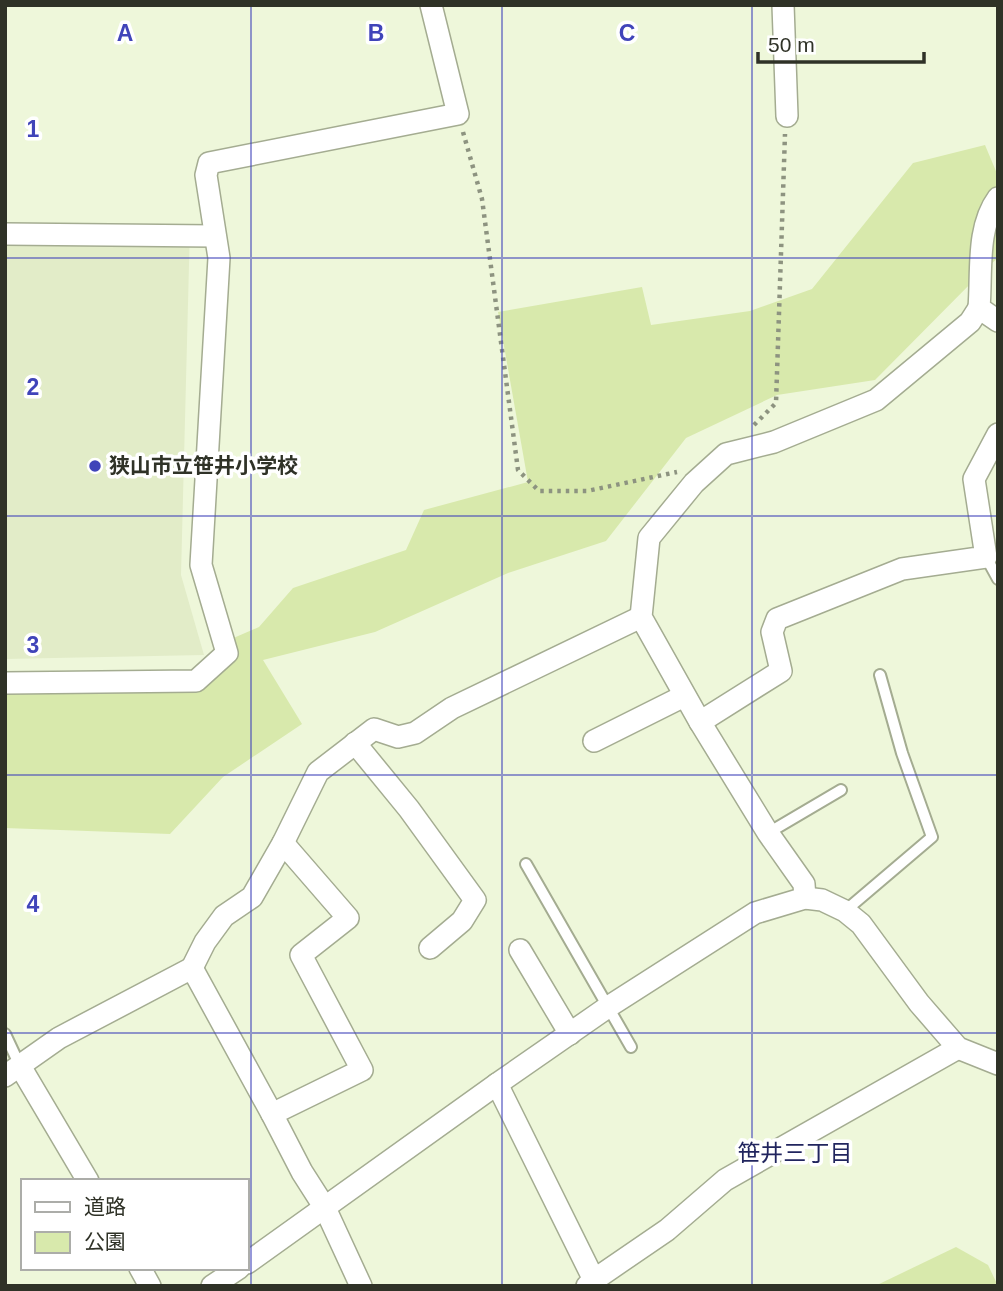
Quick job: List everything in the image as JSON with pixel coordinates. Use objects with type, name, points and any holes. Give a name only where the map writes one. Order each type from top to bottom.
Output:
[{"type":"street","points":[[5,682],[196,681],[227,653],[201,565],[219,258],[205,175],[209,163],[458,114],[431,5]]},
{"type":"street","points":[[783,5],[787,116]]},
{"type":"street","points":[[805,898],[804,884],[768,833],[684,696],[641,617],[649,538],[701,476],[726,454],[774,442],[876,400],[970,322],[978,307],[982,239],[990,209],[998,198]]},
{"type":"street","points":[[5,234],[215,236]]},
{"type":"street","points":[[978,307],[998,321]]},
{"type":"street","points":[[700,722],[781,671],[772,632],[777,620],[902,569],[986,557],[974,479],[998,434]]},
{"type":"street","points":[[87,1179],[13,1071],[59,1038],[192,968],[205,942],[224,916],[252,897],[283,843],[318,772],[374,729],[398,737],[415,733],[452,708],[641,617]]},
{"type":"street","points":[[594,741],[684,696]]},
{"type":"street","points":[[355,743],[475,900],[462,921],[430,948]]},
{"type":"street","points":[[272,1114],[362,1070],[301,955],[348,918],[283,843]]},
{"type":"street","points":[[248,1262],[608,1007],[755,913],[805,898],[822,900],[845,911],[861,924],[919,1003],[958,1048],[998,1064]]},
{"type":"street","points":[[520,950],[570,1034]]},
{"type":"street","points":[[192,968],[302,1172],[325,1208],[361,1286]]},
{"type":"street","points":[[497,1084],[591,1283],[667,1230],[725,1180],[958,1048]]},
{"type":"street","points":[[141,1270],[150,1286]]},
{"type":"street","points":[[212,1286],[236,1270]]},
{"type":"lane","points":[[986,557],[998,579]]},
{"type":"lane","points":[[845,911],[932,837],[902,752],[880,675]]},
{"type":"lane","points":[[768,833],[841,790]]},
{"type":"lane","points":[[526,864],[631,1047]]},
{"type":"lane","points":[[5,1034],[13,1071]]},
{"type":"path","points":[[458,114],[482,199],[518,470],[539,491],[587,491],[677,472]]},
{"type":"path","points":[[751,428],[776,403],[783,149],[787,116]]},
{"type":"shaded area","name":"狭山市立笹井小学校","points":[[190,226],[181,575],[204,655],[5,659],[5,232]]},
{"type":"green space","points":[[985,145],[998,176],[998,258],[875,380],[777,395],[686,438],[606,541],[508,573],[375,632],[263,660],[302,724],[223,777],[170,834],[5,828],[5,681],[204,672],[215,646],[259,627],[293,588],[406,550],[424,510],[528,482],[498,312],[642,287],[651,325],[750,311],[812,289],[913,163]]},
{"type":"green space","points":[[956,1247],[988,1265],[998,1286],[875,1286]]},
{"type":"place","name":"狭山市立笹井小学校","points":[[95,466]]},
{"type":"district","name":"笹井三丁目","points":[[795,1153]]}]
